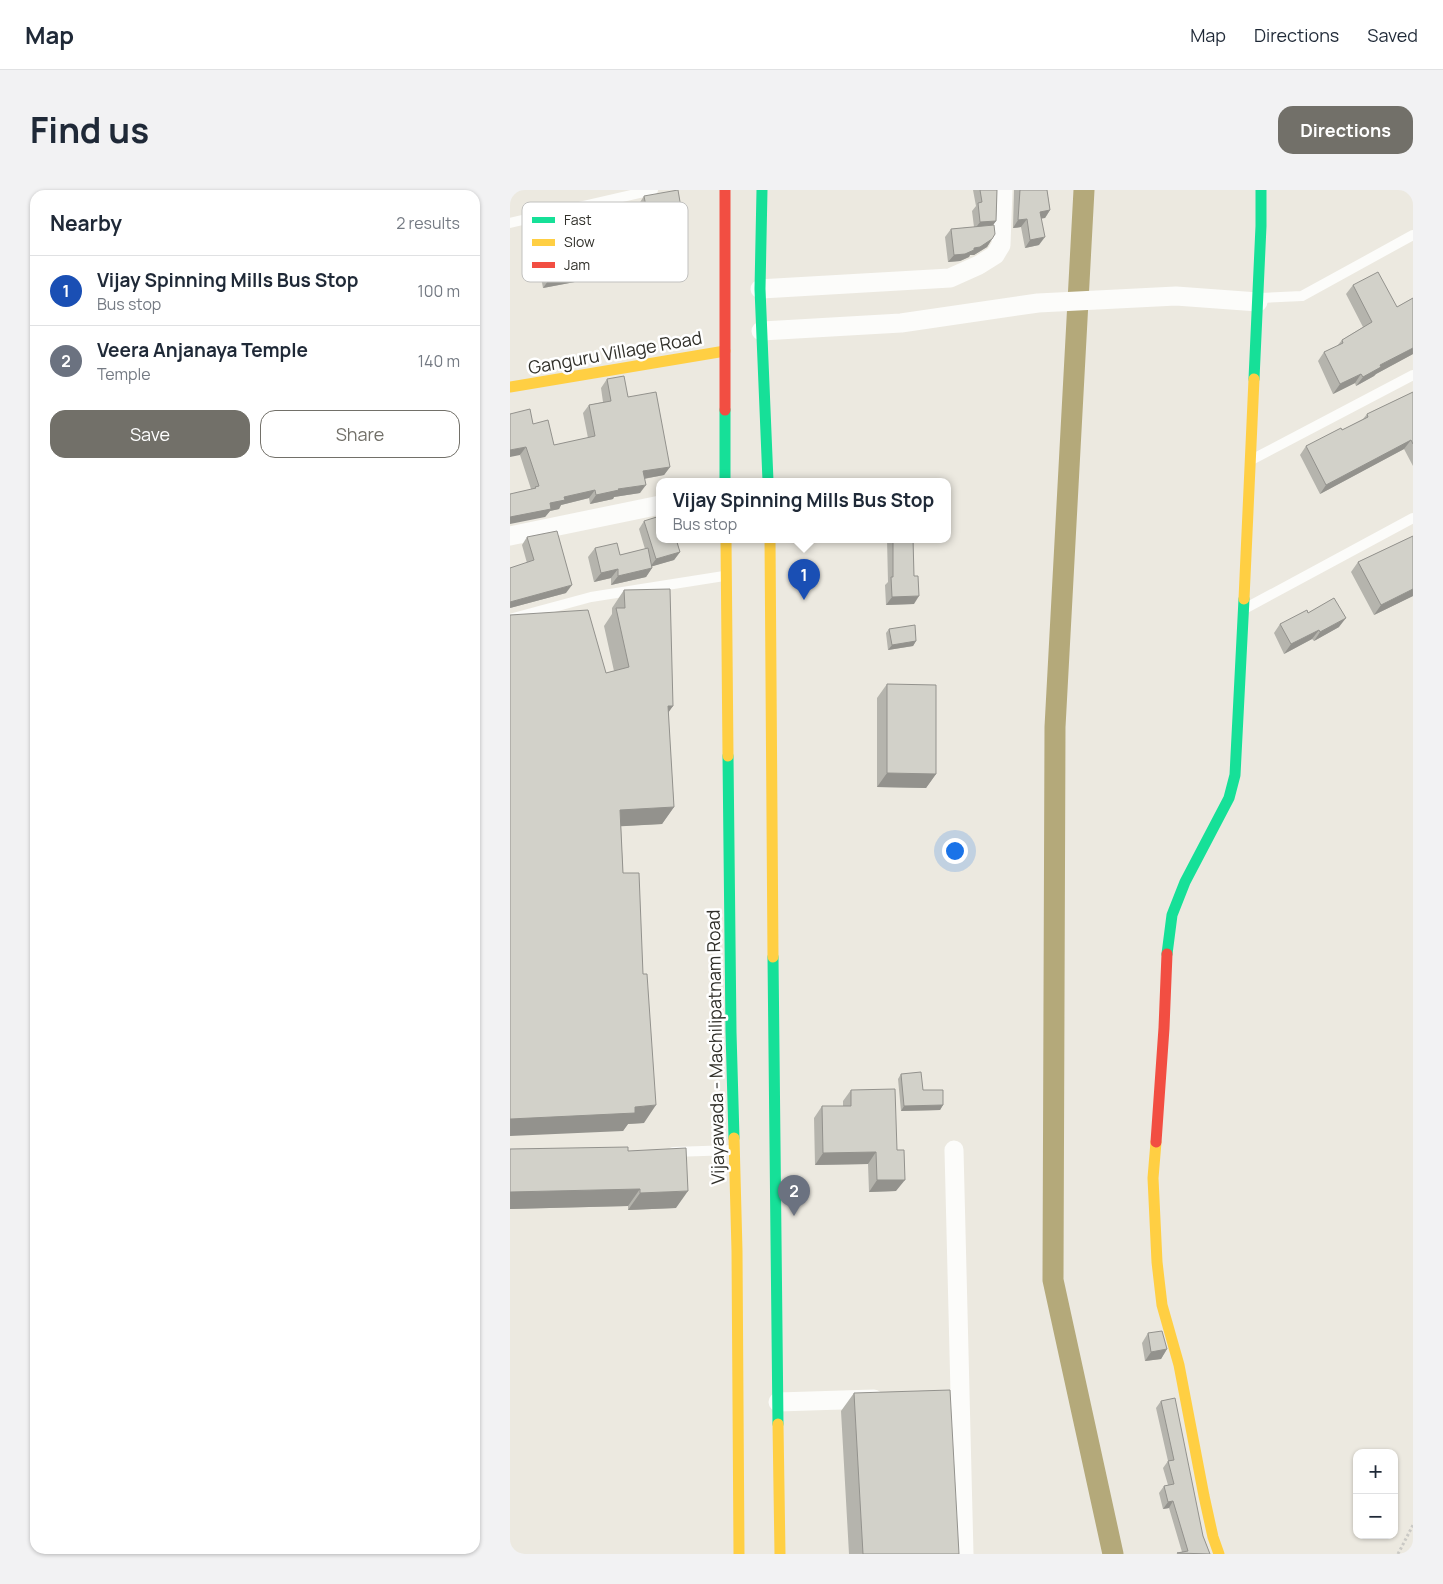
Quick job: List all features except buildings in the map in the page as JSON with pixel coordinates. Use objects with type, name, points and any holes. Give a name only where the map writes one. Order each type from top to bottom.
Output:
[{"type":"main road","points":[[725,190],[725,478]]},
{"type":"main road","points":[[762,190],[760,289],[768,478]]},
{"type":"main road","points":[[1220,1554],[1213,1536],[1204,1496],[1179,1365],[1162,1305],[1156,1262],[1153,1178],[1164,1028],[1166,960],[1172,915],[1185,882],[1229,798],[1235,775],[1258,300],[1261,190]]},
{"type":"main road","name":"Ganguru Village Road","points":[[510,387],[725,351]]},
{"type":"main road","name":"Vijayawada - Machilipatnam Road","points":[[726,543],[731,1032],[738,1260],[739,1554]]},
{"type":"main road","points":[[770,543],[780,1554]]},
{"type":"street","points":[[760,289],[950,278],[979,265],[995,255],[1001,245],[1003,190]]},
{"type":"street","points":[[761,332],[901,323],[945,315],[1038,303],[1176,296],[1258,300]]},
{"type":"street","points":[[510,536],[656,506]]},
{"type":"street","points":[[954,1150],[964,1554]]},
{"type":"street","points":[[942,1397],[961,1396]]},
{"type":"street","points":[[778,1402],[894,1398]]},
{"type":"lane","points":[[601,202],[653,190]]},
{"type":"lane","points":[[1258,300],[1302,296],[1413,235]]},
{"type":"lane","points":[[1250,461],[1413,375]]},
{"type":"lane","points":[[1242,610],[1413,518]]},
{"type":"lane","points":[[510,619],[591,597],[727,576]]},
{"type":"lane","points":[[666,1152],[734,1150]]},
{"type":"lane","points":[[734,1554],[739,1534]]},
{"type":"path","points":[[1398,1554],[1413,1525]]},
{"type":"waterway","points":[[1084,190],[1055,727],[1053,1280],[1113,1554]]},
{"type":"traffic: fast","points":[[762,190],[760,289],[768,478]]},
{"type":"traffic: fast","points":[[1254,379],[1261,190]]},
{"type":"traffic: fast","points":[[725,410],[725,478]]},
{"type":"traffic: fast","points":[[1167,954],[1172,915],[1185,882],[1229,798],[1235,775],[1244,599]]},
{"type":"traffic: fast","points":[[728,756],[734,1138]]},
{"type":"traffic: fast","points":[[773,957],[778,1424]]},
{"type":"traffic: slow","points":[[510,387],[725,351]]},
{"type":"traffic: slow","points":[[1244,599],[1254,379]]},
{"type":"traffic: slow","points":[[726,543],[728,756]]},
{"type":"traffic: slow","points":[[770,543],[773,957]]},
{"type":"traffic: slow","points":[[734,1138],[737,1251],[739,1554]]},
{"type":"traffic: slow","points":[[1156,1142],[1153,1178],[1157,1262],[1162,1305],[1179,1365],[1204,1496],[1213,1537],[1219,1554]]},
{"type":"traffic: slow","points":[[778,1424],[780,1554]]},
{"type":"traffic: jam","points":[[725,190],[725,410]]},
{"type":"traffic: jam","points":[[1156,1142],[1167,954]]},
{"type":"place","name":"Vijay Spinning Mills Bus Stop","points":[[804,600]]},
{"type":"place","name":"Veera Anjanaya Temple","points":[[794,1216]]}]
